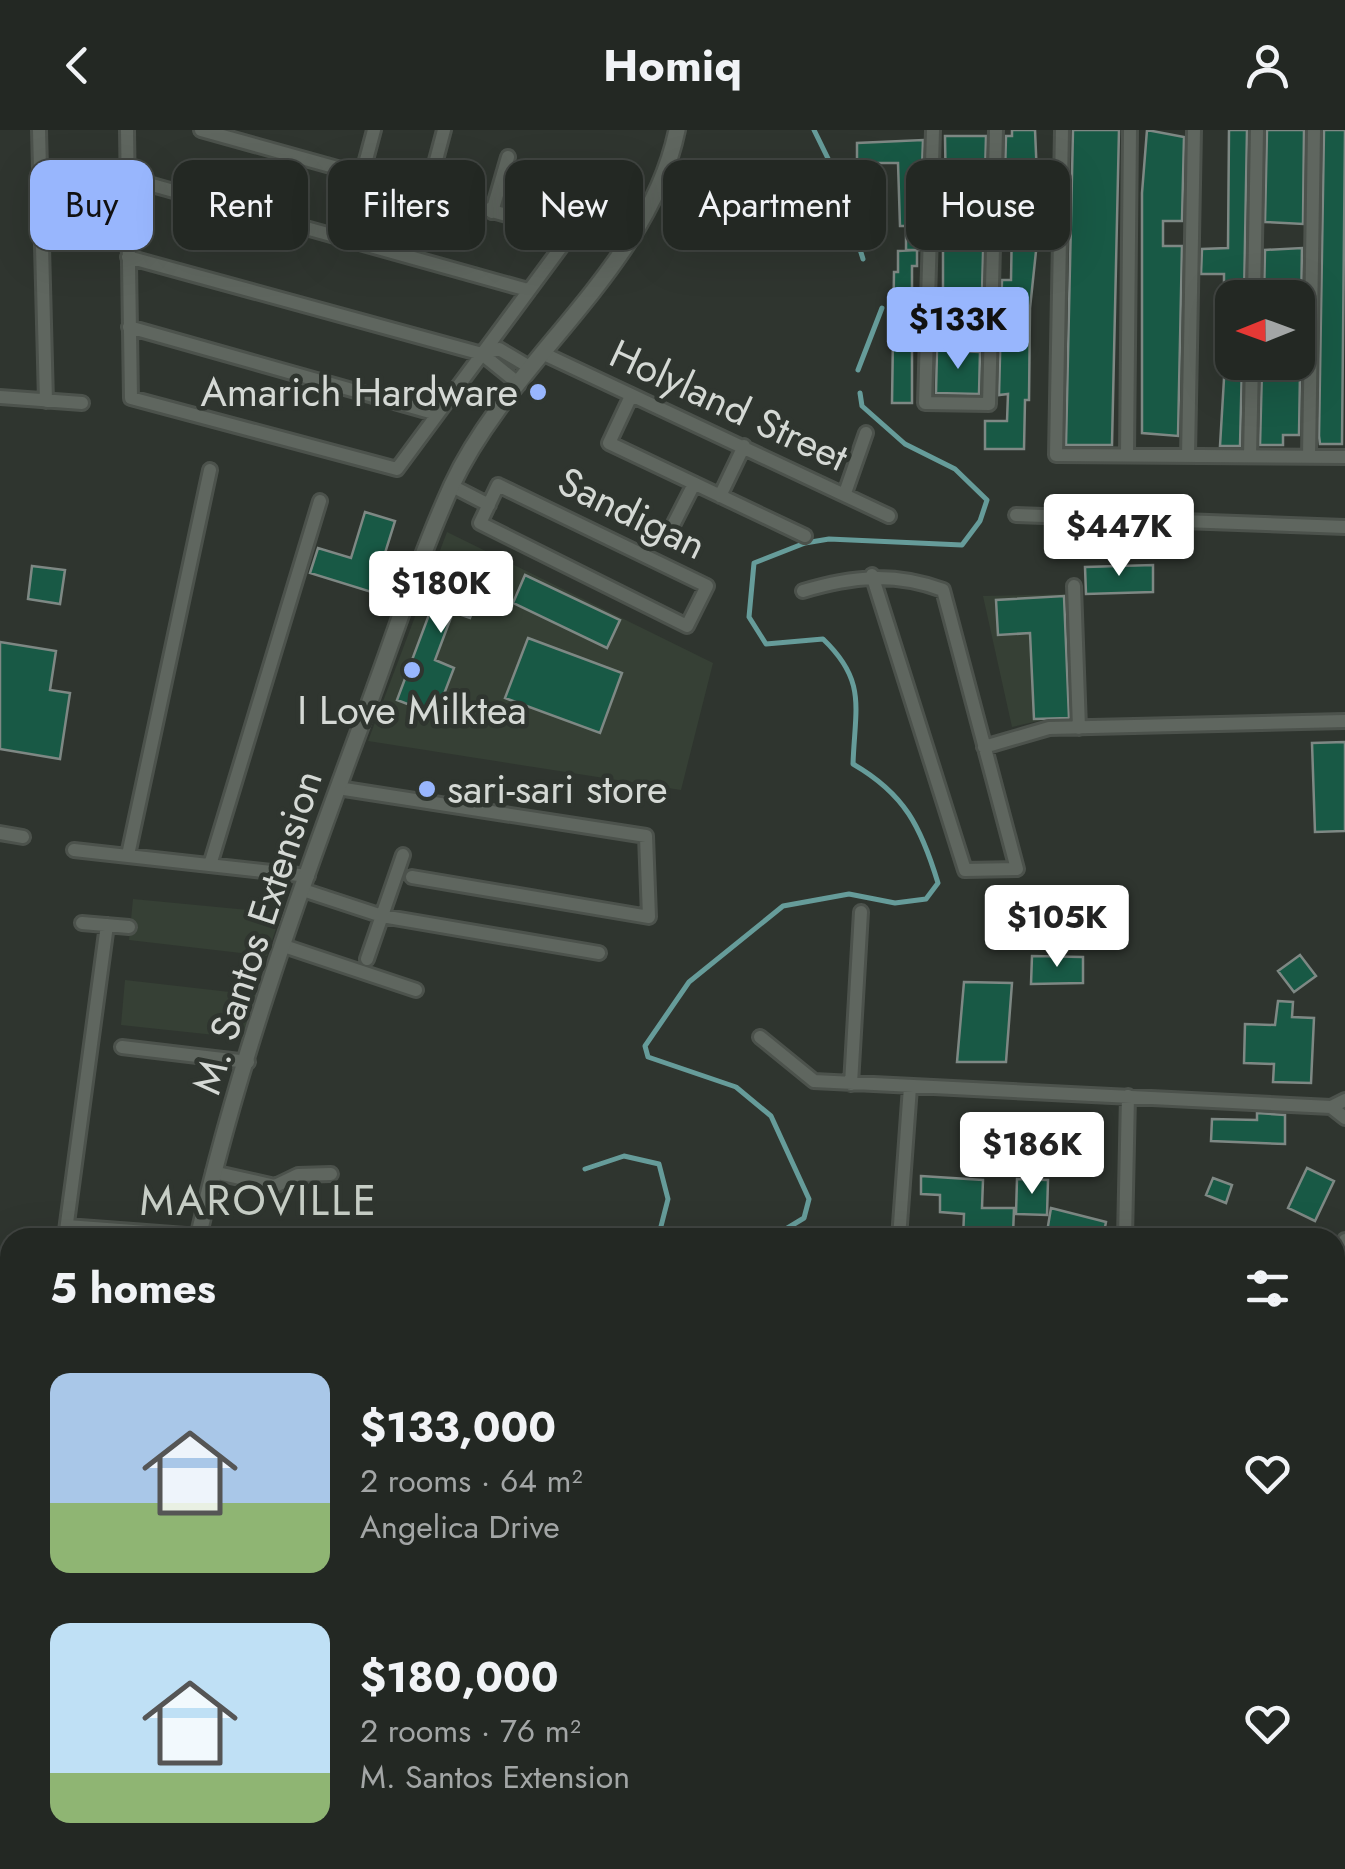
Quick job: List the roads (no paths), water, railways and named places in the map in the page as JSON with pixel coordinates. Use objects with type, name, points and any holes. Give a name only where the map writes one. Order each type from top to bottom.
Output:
[{"type":"street","points":[[39,130],[46,401]]},
{"type":"street","points":[[127,130],[127,160]]},
{"type":"street","points":[[201,130],[328,165]]},
{"type":"street","points":[[366,160],[374,130]]},
{"type":"street","points":[[436,160],[444,130]]},
{"type":"street","name":"M. Santos Extension","points":[[200,1228],[213,1172],[284,946],[338,788],[452,486],[518,384],[645,218],[677,130]]},
{"type":"street","points":[[933,130],[925,402],[989,404],[996,130]]},
{"type":"street","points":[[1062,130],[1056,455],[1345,457]]},
{"type":"street","points":[[1127,455],[1130,130]]},
{"type":"street","points":[[1188,456],[1194,130]]},
{"type":"street","points":[[1254,280],[1257,130]]},
{"type":"street","points":[[1309,456],[1314,130]]},
{"type":"street","points":[[492,212],[508,158]]},
{"type":"street","points":[[153,185],[528,290]]},
{"type":"street","points":[[485,210],[505,215]]},
{"type":"street","points":[[128,250],[131,398],[396,469],[558,250]]},
{"type":"street","points":[[128,257],[482,354],[518,384]]},
{"type":"street","points":[[129,327],[437,414]]},
{"type":"street","points":[[926,340],[990,342]]},
{"type":"street","points":[[482,354],[499,348],[531,368]]},
{"type":"street","name":"Holyland Street","points":[[542,353],[889,516]]},
{"type":"street","points":[[1250,456],[1252,380]]},
{"type":"street","points":[[631,396],[610,443],[805,536]]},
{"type":"street","points":[[0,397],[82,403]]},
{"type":"street","points":[[844,494],[866,433]]},
{"type":"street","points":[[720,496],[744,446]]},
{"type":"street","points":[[128,855],[210,470]]},
{"type":"street","points":[[666,539],[694,484]]},
{"type":"street","name":"Sandigan","points":[[498,485],[707,586],[687,626],[480,522],[489,505],[498,485]]},
{"type":"street","points":[[452,486],[489,505]]},
{"type":"street","points":[[210,865],[320,501]]},
{"type":"street","points":[[1016,515],[1345,527]]},
{"type":"street","points":[[803,591],[872,576],[908,578],[943,590],[1017,869],[965,870],[872,576]]},
{"type":"street","points":[[1074,586],[1079,728]]},
{"type":"street","points":[[984,747],[1049,728],[1345,721]]},
{"type":"street","points":[[338,788],[646,836],[649,917],[412,877]]},
{"type":"street","points":[[0,833],[23,836]]},
{"type":"street","points":[[74,850],[210,865],[306,883],[382,916],[599,953]]},
{"type":"street","points":[[367,959],[403,856]]},
{"type":"street","points":[[851,1084],[861,912]]},
{"type":"street","points":[[82,924],[128,927]]},
{"type":"street","points":[[67,1228],[107,925]]},
{"type":"street","points":[[284,946],[416,990]]},
{"type":"street","points":[[760,1038],[814,1081],[1331,1107],[1345,1100]]},
{"type":"street","points":[[122,1047],[248,1062]]},
{"type":"street","points":[[900,1228],[910,1087]]},
{"type":"street","points":[[1125,1228],[1128,1096]]},
{"type":"street","points":[[1331,1107],[1345,1118]]},
{"type":"street","points":[[213,1172],[275,1186],[298,1175],[331,1174]]},
{"type":"waterway","points":[[814,130],[839,181],[863,259]]},
{"type":"waterway","points":[[858,370],[882,308]]},
{"type":"waterway","points":[[788,1228],[804,1218],[809,1199],[771,1116],[736,1087],[648,1057],[645,1046],[689,982],[783,906],[849,894],[895,903],[926,899],[938,883],[909,814],[886,787],[853,764],[856,710],[847,668],[823,639],[766,644],[749,617],[754,563],[805,543],[829,539],[962,545],[980,521],[987,500],[955,469],[905,444],[862,406],[860,393]]},
{"type":"waterway","points":[[585,1169],[624,1156],[659,1164],[668,1199],[661,1228]]},
{"type":"place","name":"Amarich Hardware","points":[[538,392]]},
{"type":"place","name":"I Love Milktea","points":[[412,670]]},
{"type":"place","name":"sari-sari store","points":[[427,789]]},
{"type":"district","name":"MAROVILLE","points":[[259,1200]]}]
